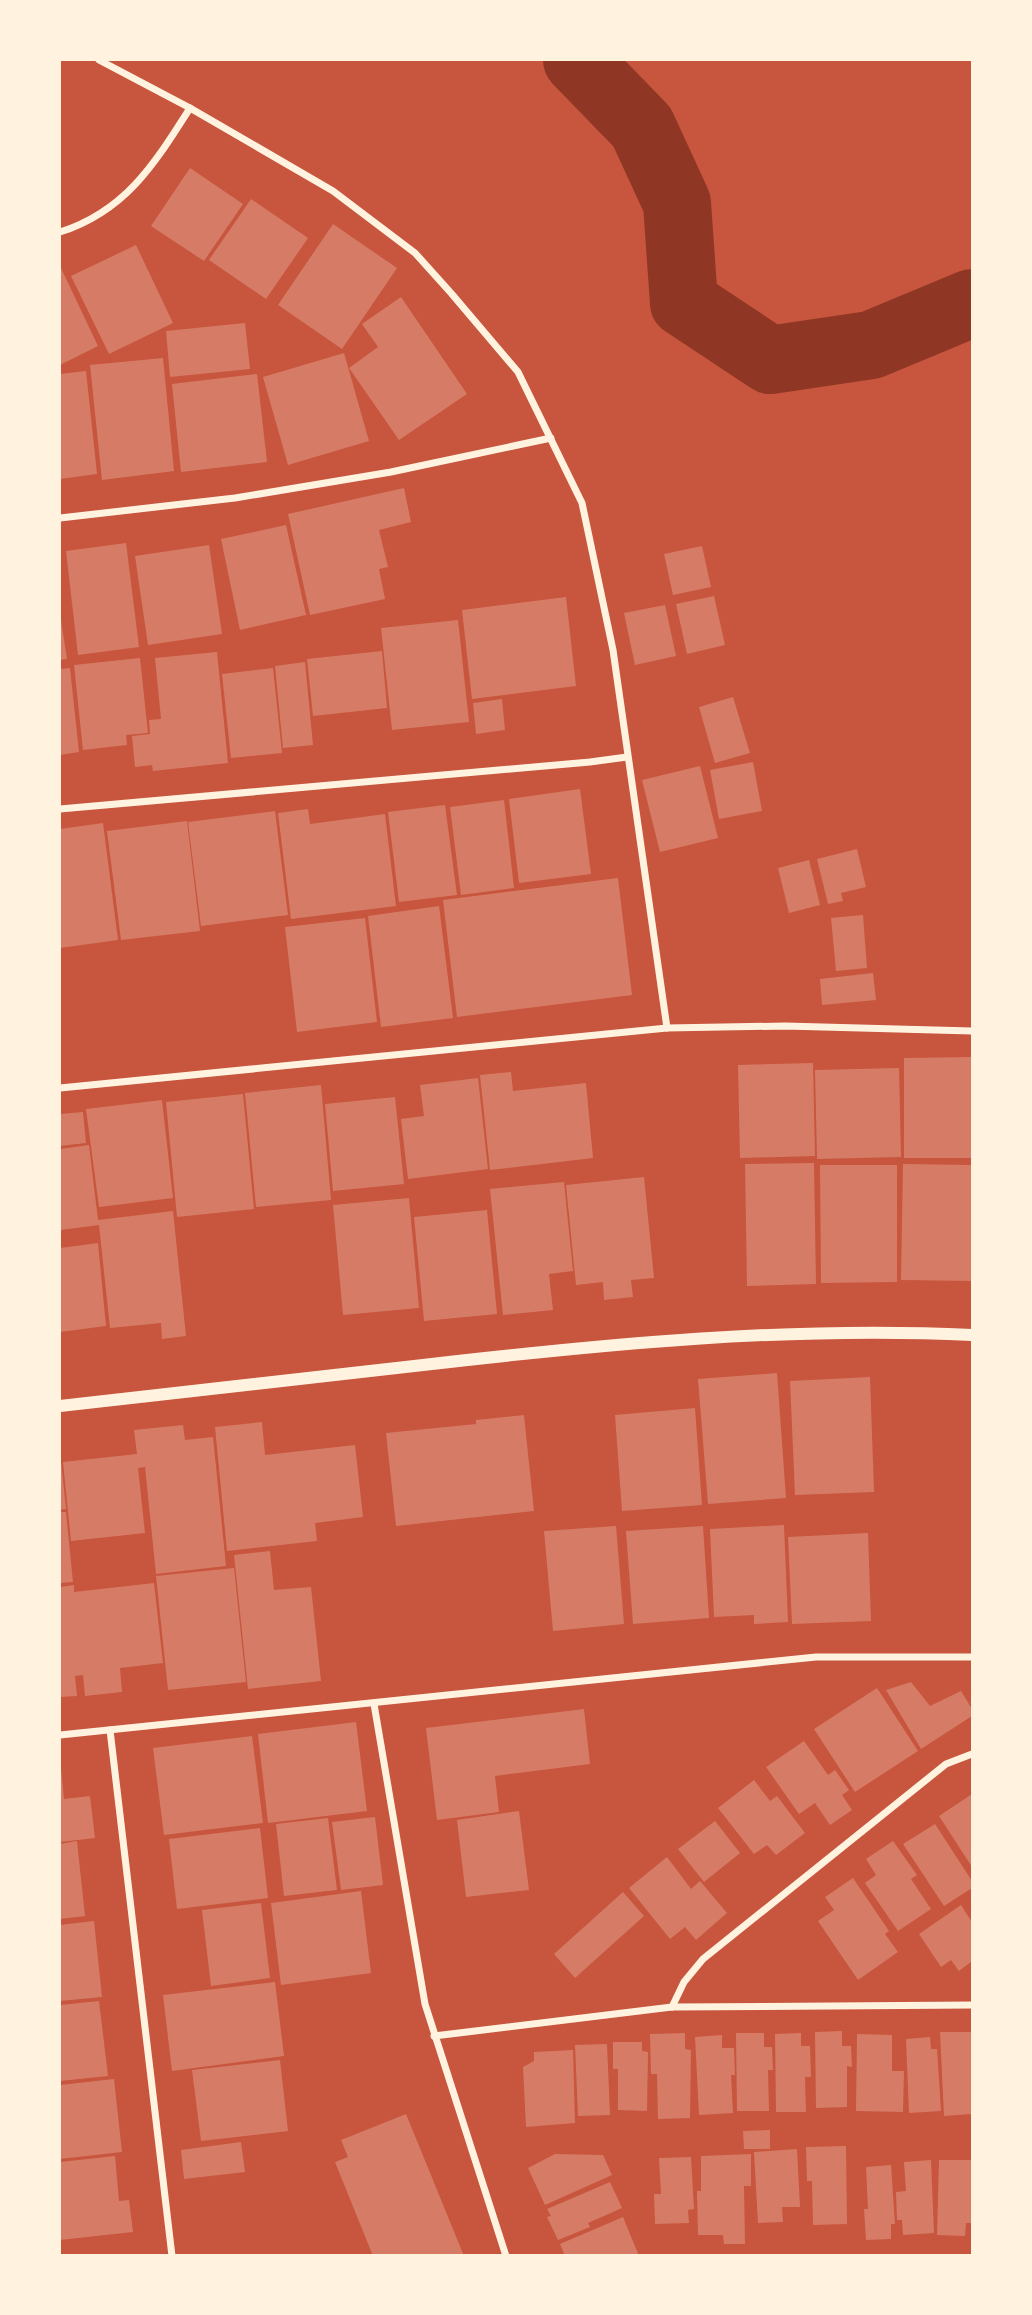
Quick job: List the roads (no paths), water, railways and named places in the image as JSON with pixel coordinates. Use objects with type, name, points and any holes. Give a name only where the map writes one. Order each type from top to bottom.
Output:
[{"type":"street","points":[[99,60],[190,108],[333,191],[415,253],[518,372],[582,503],[613,649],[667,1028]]},
{"type":"street","points":[[60,232],[78,226],[117,202],[151,168],[190,108]]},
{"type":"street","points":[[60,518],[248,496],[391,472],[551,438]]},
{"type":"street","points":[[60,810],[627,757]]},
{"type":"street","points":[[60,1088],[667,1028],[785,1026],[972,1031]]},
{"type":"street","points":[[60,1406],[582,1347],[721,1337],[906,1332],[972,1335]]},
{"type":"street","points":[[60,1735],[816,1657],[972,1657]]},
{"type":"street","points":[[374,1704],[425,2004],[506,2256]]},
{"type":"street","points":[[110,1730],[172,2256]]},
{"type":"street","points":[[672,2007],[684,1982],[703,1959],[946,1764],[972,1754]]},
{"type":"street","points":[[434,2036],[672,2007],[972,2005]]},
{"type":"waterway","points":[[577,60],[642,127],[677,203],[684,303],[770,360],[871,345],[972,303]]}]
